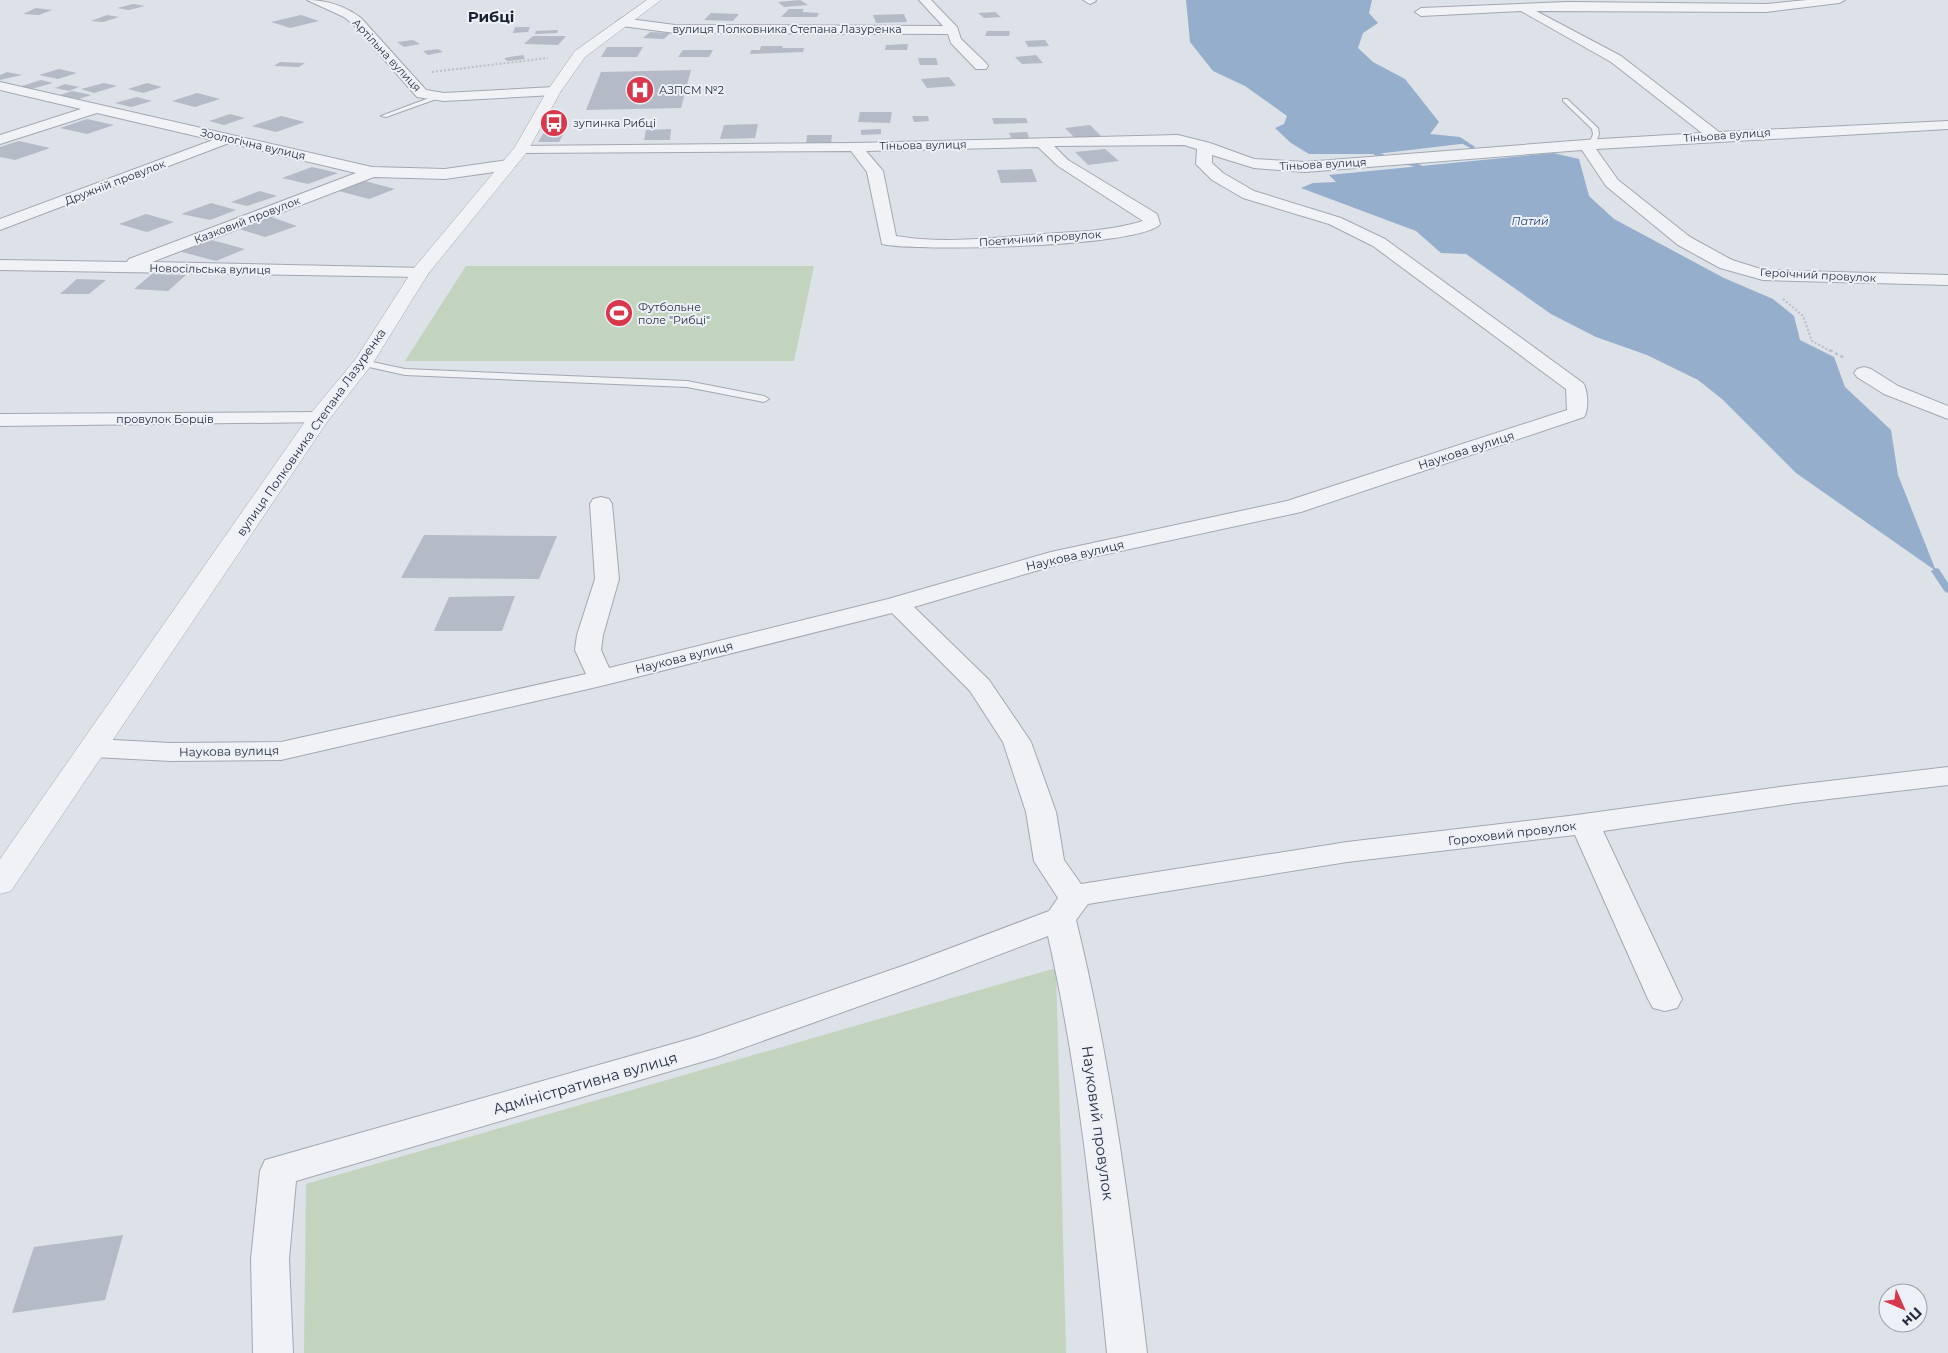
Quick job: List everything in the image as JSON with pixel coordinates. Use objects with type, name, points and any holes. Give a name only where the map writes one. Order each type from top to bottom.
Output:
[{"type":"street","name":"Артільна вулиця","points":[[313,0],[348,14],[357,21],[422,94],[437,97],[554,91]]},
{"type":"street","name":"вулиця Полковника Степана Лазуренка","points":[[0,883],[319,418],[363,363],[420,272],[522,149],[554,91],[580,54],[622,22],[656,0]]},
{"type":"street","points":[[925,0],[953,30],[956,40],[981,66]]},
{"type":"street","points":[[1421,12],[1566,6],[1766,8],[1839,0]]},
{"type":"street","points":[[1526,8],[1537,17],[1616,59],[1715,136]]},
{"type":"street","name":"вулиця Полковника Степана Лазуренка","points":[[622,22],[675,29],[953,30]]},
{"type":"street","name":"Зоологічна вулиця","points":[[0,86],[372,172],[444,174],[508,165]]},
{"type":"street","points":[[0,140],[95,109]]},
{"type":"street","name":"Тіньова вулиця","points":[[522,149],[855,147],[1161,138],[1178,139],[1205,146],[1248,162],[1277,167],[1314,166],[1715,136],[1948,125]]},
{"type":"street","name":"Дружній провулок","points":[[0,225],[230,138]]},
{"type":"street","name":"Поетичний провулок","points":[[855,147],[875,171],[888,240],[893,242],[926,244],[1040,239],[1147,228],[1152,224],[1153,220],[1150,217],[1063,162],[1042,143]]},
{"type":"street","name":"Героїчний провулок","points":[[1589,144],[1612,183],[1684,241],[1726,264],[1763,275],[1948,280]]},
{"type":"street","name":"Наукова вулиця","points":[[94,748],[172,752],[281,751],[600,678],[897,604],[1051,558],[1293,507],[1577,413],[1576,387],[1377,240],[1337,221],[1262,199],[1231,187],[1204,164],[1205,146]]},
{"type":"street","name":"Казковий провулок","points":[[122,268],[372,172]]},
{"type":"street","points":[[0,276],[8,265]]},
{"type":"street","name":"Новосільська вулиця","points":[[8,265],[420,272]]},
{"type":"street","points":[[1864,373],[1891,390],[1948,413]]},
{"type":"street","name":"провулок Борців","points":[[4,423],[319,418]]},
{"type":"street","points":[[600,678],[588,650],[590,635],[607,579],[601,504]]},
{"type":"street","name":"Науковий провулок","points":[[897,604],[980,686],[1017,742],[1041,812],[1049,861],[1071,904],[1078,991],[1099,1118],[1127,1353]]},
{"type":"street","name":"Гороховий провулок","points":[[1071,904],[1347,852],[1585,824],[1794,794],[1948,776]]},
{"type":"street","points":[[1585,824],[1664,999]]},
{"type":"street","name":"Адміністративна вулиця","points":[[273,1353],[270,1258],[278,1171],[703,1049],[924,971],[1071,904]]},
{"type":"lane","points":[[384,116],[437,97]]},
{"type":"lane","points":[[1565,100],[1595,128],[1596,134],[1589,144]]},
{"type":"lane","points":[[363,363],[405,372],[687,384],[764,399]]},
{"type":"path","points":[[404,75],[580,54]]},
{"type":"path","points":[[1751,272],[1754,279],[1761,285],[1796,306],[1804,315],[1812,341],[1844,358],[1864,373]]},
{"type":"green space","name":"Футбольне поле \"Рибці\"","points":[[466,266],[814,266],[794,361],[405,361]]},
{"type":"green space","points":[[1056,968],[1066,1353],[304,1353],[306,1184]]},
{"type":"water","points":[[1186,0],[1372,0],[1369,13],[1378,23],[1363,33],[1358,48],[1373,62],[1405,79],[1439,122],[1430,134],[1460,137],[1469,143],[1376,154],[1309,154],[1291,143],[1275,128],[1284,124],[1287,116],[1245,86],[1213,71],[1190,42]]},
{"type":"water","name":"Патий","points":[[1553,153],[1579,159],[1589,196],[1614,219],[1724,278],[1773,299],[1794,316],[1800,340],[1834,357],[1845,387],[1891,430],[1898,475],[1936,571],[1796,473],[1722,399],[1698,380],[1647,355],[1596,337],[1551,314],[1466,254],[1441,253],[1416,231],[1301,188],[1313,183],[1336,182],[1329,175]]},
{"type":"building","points":[[800,0],[808,5],[784,7],[778,2]]},
{"type":"building","points":[[133,4],[145,6],[129,10],[117,8]]},
{"type":"building","points":[[36,8],[52,10],[39,15],[23,14]]},
{"type":"building","points":[[789,9],[804,9],[802,12],[819,13],[817,17],[781,17]]},
{"type":"building","points":[[995,12],[1001,17],[984,18],[978,13]]},
{"type":"building","points":[[711,13],[739,14],[733,21],[704,20]]},
{"type":"building","points":[[904,14],[907,22],[876,23],[873,15]]},
{"type":"building","points":[[107,15],[119,17],[103,22],[91,21]]},
{"type":"building","points":[[301,15],[319,21],[290,28],[271,22]]},
{"type":"building","points":[[515,27],[530,27],[528,32],[513,33]]},
{"type":"building","points":[[558,30],[557,33],[535,34],[536,31]]},
{"type":"building","points":[[987,31],[1010,31],[1009,36],[985,36]]},
{"type":"building","points":[[650,32],[670,33],[664,39],[643,38]]},
{"type":"building","points":[[533,36],[566,36],[558,45],[524,44]]},
{"type":"building","points":[[413,40],[420,44],[404,47],[397,42]]},
{"type":"building","points":[[1045,40],[1049,46],[1028,47],[1025,41]]},
{"type":"building","points":[[908,44],[907,50],[885,50],[886,45]]},
{"type":"building","points":[[761,46],[804,48],[803,52],[750,54],[751,50],[760,50]]},
{"type":"building","points":[[607,47],[643,47],[637,57],[601,57]]},
{"type":"building","points":[[438,49],[443,52],[428,55],[423,51]]},
{"type":"building","points":[[683,50],[713,50],[709,57],[678,57]]},
{"type":"building","points":[[523,55],[525,59],[507,61],[504,58]]},
{"type":"building","points":[[1036,55],[1043,63],[1022,64],[1015,57]]},
{"type":"building","points":[[918,58],[936,58],[938,65],[920,65]]},
{"type":"building","points":[[280,62],[305,63],[299,67],[274,66]]},
{"type":"building","points":[[59,69],[77,73],[58,79],[39,75]]},
{"type":"building","name":"АЗПСМ №2","points":[[691,70],[681,108],[586,110],[601,72]]},
{"type":"building","points":[[7,72],[22,75],[0,80],[0,75]]},
{"type":"building","points":[[949,77],[956,86],[927,88],[921,79]]},
{"type":"building","points":[[41,80],[53,83],[31,89],[19,87]]},
{"type":"building","points":[[104,83],[117,86],[94,93],[81,89]]},
{"type":"building","points":[[147,83],[162,87],[143,93],[128,89]]},
{"type":"building","points":[[65,84],[79,87],[69,91],[55,88]]},
{"type":"building","points":[[72,91],[91,95],[79,99],[60,95]]},
{"type":"building","points":[[197,93],[220,99],[195,107],[172,101]]},
{"type":"building","points":[[137,97],[152,101],[131,107],[115,103]]},
{"type":"building","points":[[860,112],[892,112],[890,123],[858,122]]},
{"type":"building","points":[[230,114],[245,118],[224,125],[209,121]]},
{"type":"building","points":[[281,116],[305,122],[276,132],[252,126]]},
{"type":"building","points":[[912,116],[928,116],[929,121],[914,122]]},
{"type":"building","points":[[992,118],[1026,118],[1028,123],[994,124]]},
{"type":"building","points":[[87,119],[114,125],[87,134],[60,128]]},
{"type":"building","points":[[758,124],[755,138],[720,139],[724,125]]},
{"type":"building","points":[[1090,125],[1101,136],[1076,139],[1065,128]]},
{"type":"building","points":[[671,129],[670,140],[644,140],[646,130]]},
{"type":"building","points":[[881,129],[881,134],[861,135],[861,130]]},
{"type":"building","points":[[545,131],[565,131],[559,142],[538,142]]},
{"type":"building","points":[[1027,132],[1029,138],[1011,138],[1009,133]]},
{"type":"building","points":[[807,135],[832,135],[831,144],[806,144]]},
{"type":"building","points":[[19,141],[50,148],[15,160],[0,157],[0,147]]},
{"type":"building","points":[[1105,149],[1119,161],[1088,165],[1075,152]]},
{"type":"building","points":[[312,167],[338,173],[308,184],[282,178]]},
{"type":"building","points":[[1032,169],[1037,182],[1001,183],[997,170]]},
{"type":"building","points":[[361,180],[395,189],[369,199],[335,190]]},
{"type":"building","points":[[260,191],[277,196],[247,206],[231,202]]},
{"type":"building","points":[[211,203],[236,210],[210,220],[181,214]]},
{"type":"building","points":[[146,214],[174,222],[147,232],[119,224]]},
{"type":"building","points":[[271,217],[297,226],[265,237],[239,229]]},
{"type":"building","points":[[208,239],[245,249],[216,261],[178,251]]},
{"type":"building","points":[[152,274],[186,275],[168,291],[134,289]]},
{"type":"building","points":[[77,279],[106,280],[89,294],[60,294]]},
{"type":"building","points":[[424,535],[557,536],[539,579],[401,578]]},
{"type":"building","points":[[515,596],[502,631],[434,631],[449,597]]},
{"type":"building","points":[[123,1235],[105,1300],[12,1313],[34,1247]]},
{"type":"waterway","points":[[1465,143],[1472,147]]},
{"type":"waterway","points":[[1376,154],[1381,155]]},
{"type":"waterway","points":[[1410,164],[1419,166]]},
{"type":"waterway","points":[[1936,571],[1948,590]]},
{"type":"place","name":"АЗПСМ №2","points":[[640,90]]},
{"type":"place","name":"зупинка Рибці","points":[[554,123]]},
{"type":"place","name":"Футбольне поле \"Рибці\"","points":[[619,313]]},
{"type":"district","name":"Рибці","points":[[491,16]]}]
